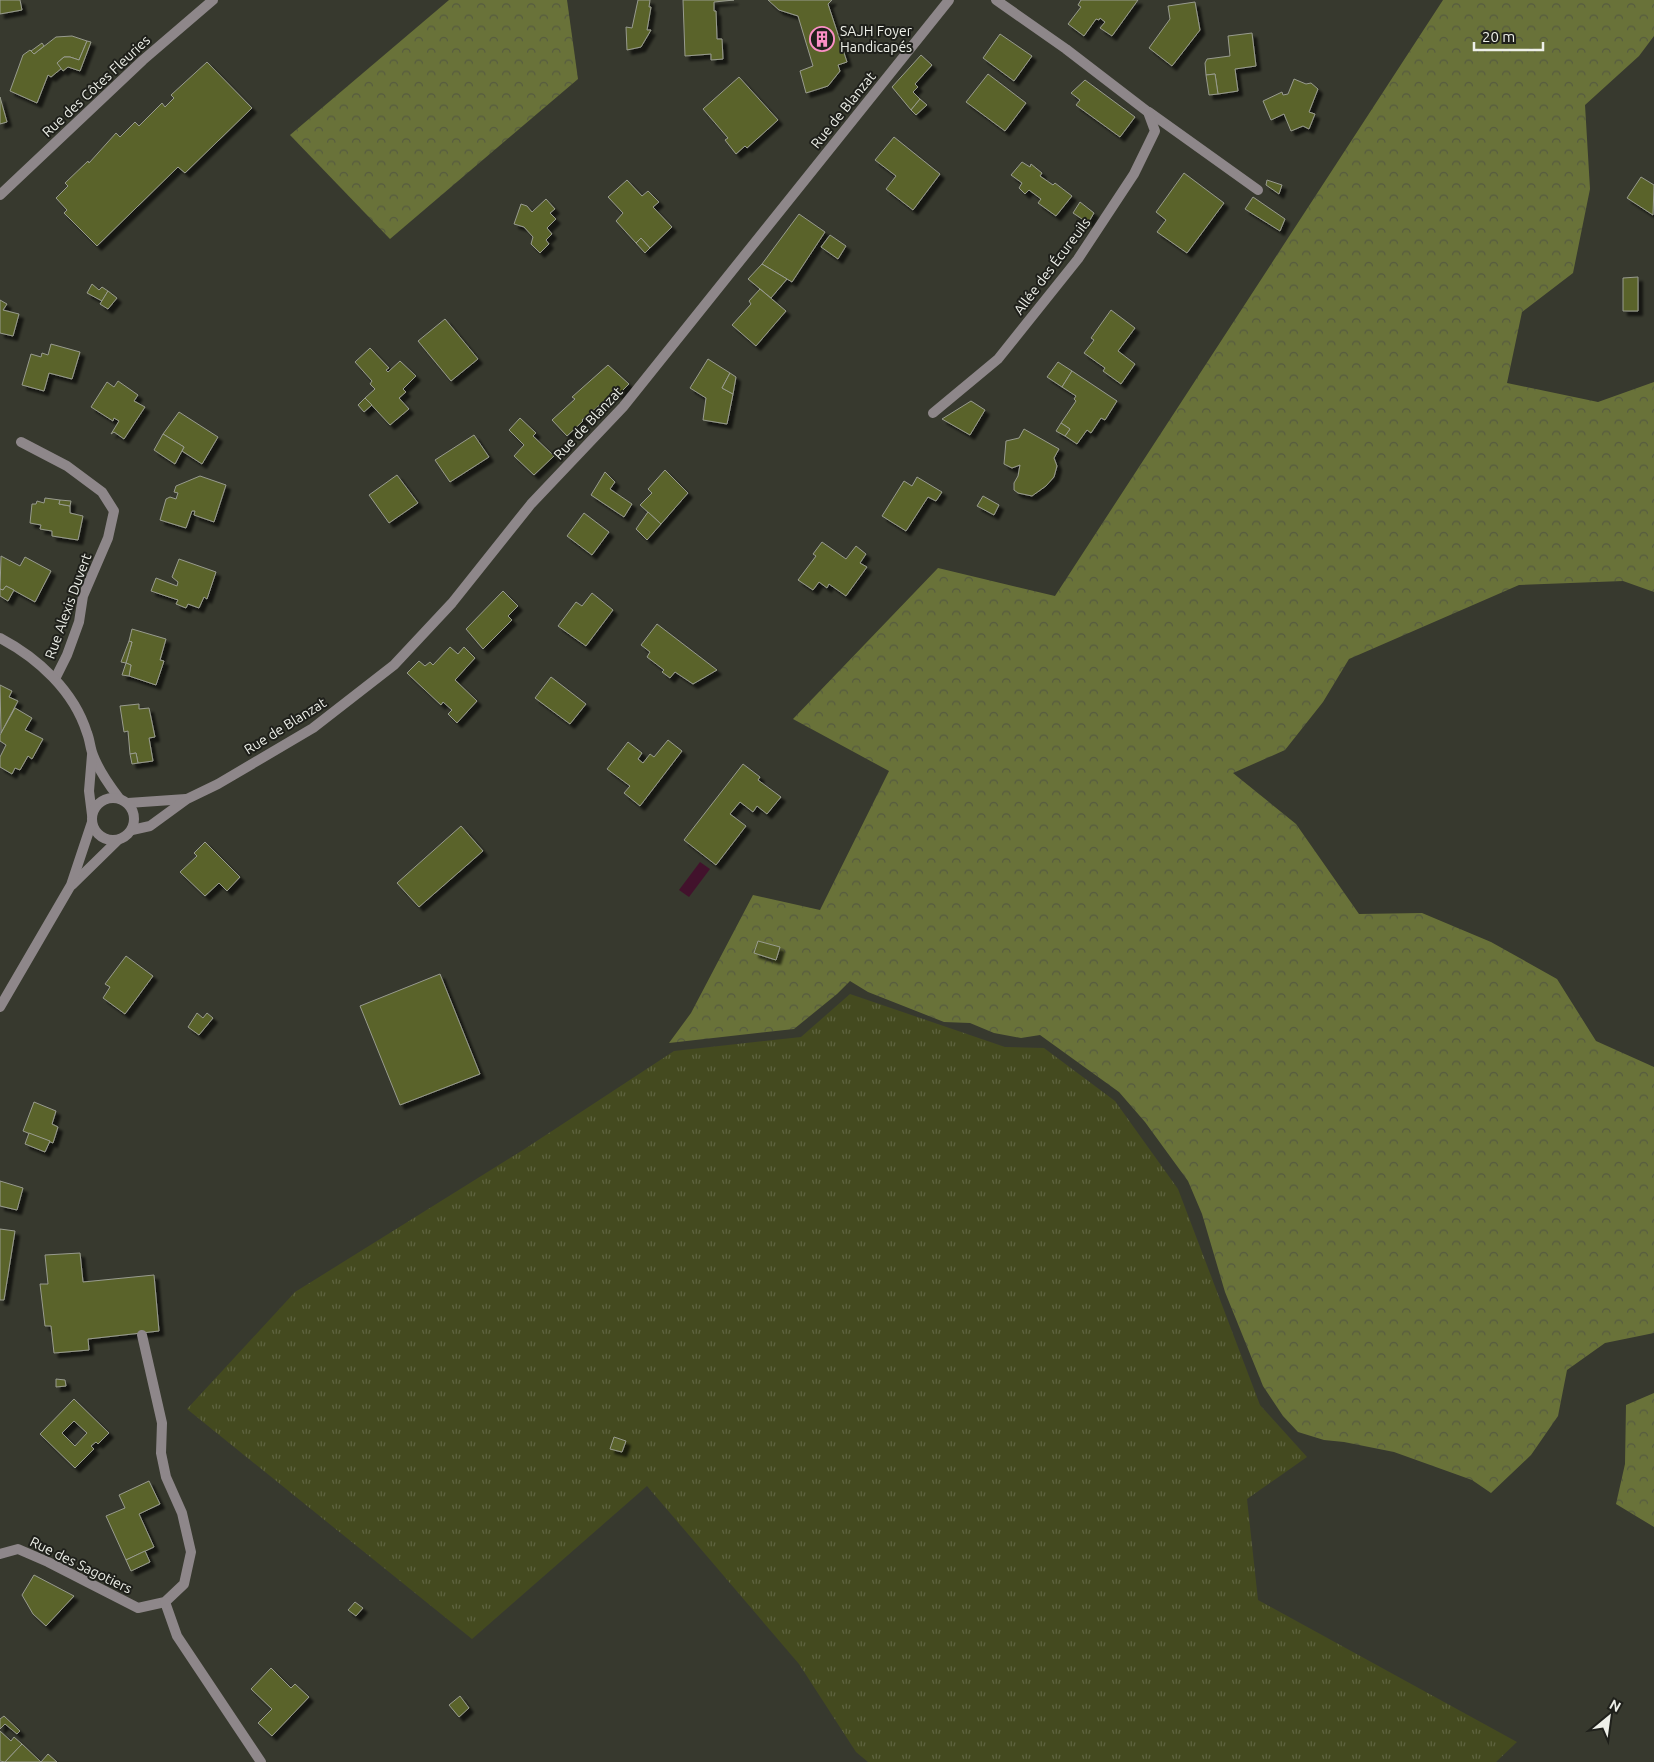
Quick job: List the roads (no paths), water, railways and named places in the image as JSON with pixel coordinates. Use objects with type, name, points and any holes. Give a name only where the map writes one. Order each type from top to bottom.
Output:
[{"type":"street","name":"Rue des Côtes Fleuries","points":[[0,193],[143,60],[213,0]]},
{"type":"street","name":"Rue de Blanzat","points":[[132,830],[150,826],[187,798],[218,784],[313,728],[394,665],[452,603],[531,504],[623,407],[949,0]]},
{"type":"street","points":[[996,0],[1258,190]]},
{"type":"street","name":"Allée des Écureuils","points":[[933,413],[998,359],[1078,259],[1134,174],[1156,131],[1148,112]]},
{"type":"street","name":"Rue Alexis Duvert","points":[[21,442],[67,466],[102,492],[114,511],[108,538],[83,596],[76,630],[56,679]]},
{"type":"street","name":"Rue Alexis Duvert","points":[[0,638],[35,661],[56,679],[78,712],[87,732],[92,754],[106,781],[123,800]]},
{"type":"street","name":"Rue Alexis Duvert","points":[[92,754],[89,791],[92,818]]},
{"type":"street","name":"Rue de Blanzat","points":[[123,800],[187,798]]},
{"type":"street","points":[[0,1007],[71,885],[94,808],[105,799],[123,800],[135,816],[132,830],[118,840],[71,885]]},
{"type":"street","points":[[92,818],[101,837],[109,840],[118,840]]},
{"type":"street","points":[[142,1335],[162,1423],[161,1453],[166,1477],[182,1513],[191,1552],[184,1584],[165,1602],[177,1636],[261,1762]]},
{"type":"street","name":"Rue des Sagotiers","points":[[0,1554],[18,1549],[48,1562],[138,1608],[165,1602]]},
{"type":"place","name":"SAJH Foyer Handicapés","points":[[822,39]]}]
